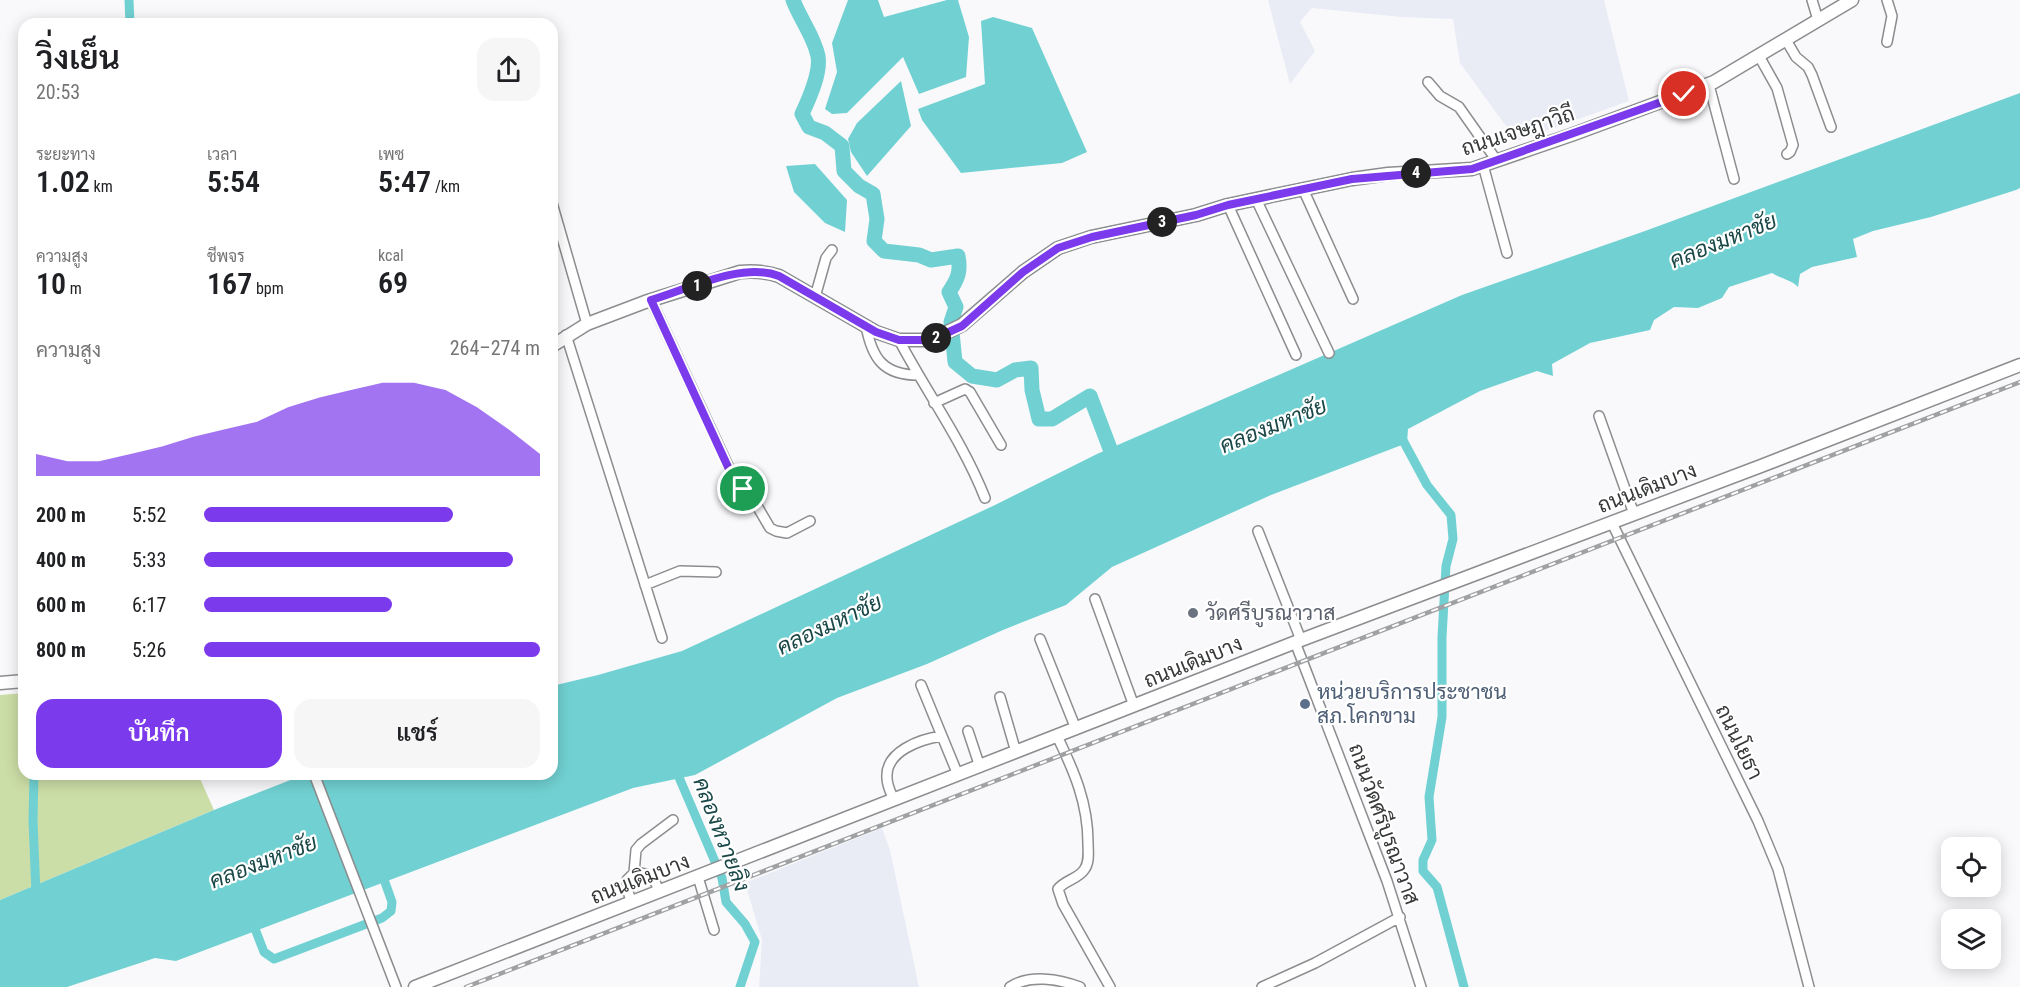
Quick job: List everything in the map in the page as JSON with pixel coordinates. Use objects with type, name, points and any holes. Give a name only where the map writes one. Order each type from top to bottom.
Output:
[{"type":"street","points":[[1812,0],[1818,20]]},
{"type":"street","name":"ถนนเจษฎาวิถี","points":[[558,341],[587,324],[651,300],[740,272],[755,271],[779,276],[866,326],[899,340],[919,341],[940,337],[957,328],[1023,272],[1058,248],[1092,237],[1303,189],[1375,176],[1461,170],[1497,161],[1709,84],[1852,0]]},
{"type":"street","points":[[1887,0],[1892,16],[1887,42]]},
{"type":"street","points":[[1786,40],[1796,57],[1812,75],[1832,127]]},
{"type":"street","points":[[1759,56],[1777,88],[1792,146],[1787,154]]},
{"type":"street","points":[[1428,82],[1440,96],[1459,107],[1497,161]]},
{"type":"street","points":[[1709,84],[1734,179]]},
{"type":"street","points":[[1483,165],[1507,253]]},
{"type":"street","points":[[1303,189],[1353,299]]},
{"type":"street","points":[[1256,199],[1329,353]]},
{"type":"street","points":[[1228,205],[1296,355]]},
{"type":"street","points":[[558,224],[587,324]]},
{"type":"street","points":[[815,297],[826,258],[832,250]]},
{"type":"street","points":[[651,300],[737,485],[753,499],[770,528],[776,531],[787,532],[810,521]]},
{"type":"street","points":[[866,326],[869,343],[881,363],[892,372],[918,375]]},
{"type":"street","points":[[566,335],[662,638]]},
{"type":"street","points":[[899,340],[967,457],[985,498]]},
{"type":"street","name":"ถนนเดิมบาง","points":[[415,987],[1298,641],[1612,523],[2020,365]]},
{"type":"street","points":[[934,403],[965,389],[970,392],[1001,445]]},
{"type":"street","points":[[1599,416],[1634,514]]},
{"type":"street","name":"ถนนโยธา","points":[[1612,523],[1758,821],[1778,869],[1809,987]]},
{"type":"street","name":"ถนนวัดศรีบูรณาวาส","points":[[1258,531],[1400,917],[1421,987]]},
{"type":"street","points":[[645,585],[680,572],[716,572]]},
{"type":"street","points":[[1095,599],[1134,706]]},
{"type":"street","points":[[1040,639],[1076,729]]},
{"type":"street","points":[[0,683],[18,682]]},
{"type":"street","points":[[921,685],[958,775]]},
{"type":"street","points":[[999,697],[1016,752]]},
{"type":"street","points":[[968,731],[980,766]]},
{"type":"street","points":[[894,800],[886,777],[888,768],[895,757],[904,748],[929,738],[942,736]]},
{"type":"street","points":[[1057,736],[1082,793],[1088,829],[1088,862],[1084,871],[1058,889],[1110,987]]},
{"type":"street","points":[[316,780],[396,987]]},
{"type":"street","points":[[632,903],[627,889],[627,880],[634,873],[636,850],[640,844],[673,820]]},
{"type":"street","points":[[634,873],[650,875],[656,881],[659,892]]},
{"type":"street","points":[[704,875],[714,930]]},
{"type":"street","points":[[1262,987],[1315,963],[1400,917]]},
{"type":"street","points":[[1010,987],[1032,980],[1051,979],[1080,987]]},
{"type":"shaded area","points":[[1268,0],[1604,0],[1629,101],[1517,141],[1460,63],[1453,19],[1401,17],[1312,8],[1300,22],[1315,51],[1290,84]]},
{"type":"shaded area","points":[[882,828],[890,850],[919,987],[759,987],[762,940],[745,883]]},
{"type":"green space","points":[[18,694],[18,780],[201,780],[214,810],[0,900],[0,695]]},
{"type":"water","points":[[848,0],[878,0],[884,17],[947,0],[958,0],[969,37],[966,77],[919,94],[903,57],[847,113],[832,114],[825,109],[837,72],[832,43]]},
{"type":"water","points":[[993,17],[1032,28],[1087,152],[1062,163],[961,173],[922,120],[918,109],[985,84],[981,21]]},
{"type":"water","points":[[901,81],[911,126],[867,176],[851,152],[848,139],[857,123]]},
{"type":"water","name":"คลองมหาชัย","points":[[2020,93],[2020,188],[1931,217],[1873,231],[1853,239],[1857,257],[1812,267],[1800,274],[1798,287],[1772,273],[1729,287],[1722,298],[1698,308],[1674,307],[1654,320],[1650,330],[1590,343],[1552,364],[1553,376],[1537,371],[1480,391],[1408,429],[1407,443],[1271,495],[1112,567],[1066,605],[927,664],[837,698],[695,775],[633,788],[176,961],[155,958],[67,987],[0,987],[0,900],[291,780],[558,780],[558,685],[682,651],[995,505],[1097,454],[1462,295],[1645,231]]},
{"type":"water","points":[[815,164],[847,200],[845,232],[825,223],[794,192],[786,166]]},
{"type":"waterway","points":[[129,0],[130,18]]},
{"type":"waterway","points":[[793,0],[818,56],[816,78],[802,114],[809,127],[825,133],[842,146],[844,171],[859,186],[873,194],[877,219],[874,241],[884,251],[919,255],[931,260],[958,256],[958,275],[949,292],[956,307],[951,322],[955,362],[972,376],[997,380],[1015,370],[1031,368],[1032,390],[1039,419],[1052,419],[1090,396],[1117,467]]},
{"type":"waterway","points":[[1399,433],[1427,485],[1451,515],[1453,539],[1446,566],[1442,637],[1442,717],[1429,797],[1432,840],[1423,860],[1423,871],[1437,887],[1464,987]]},
{"type":"waterway","name":"คลองหวายลิง","points":[[675,768],[722,878],[726,902],[745,924],[755,942],[740,987]]},
{"type":"waterway","points":[[34,780],[36,894]]},
{"type":"waterway","points":[[252,921],[264,952],[274,959],[382,918],[391,911],[392,902],[381,871]]},
{"type":"railway","points":[[466,987],[2020,382]]},
{"type":"place","name":"วัดศรีบูรณาวาส","points":[[1193,613]]},
{"type":"place","name":"หน่วยบริการประชาชน สภ.โคกขาม","points":[[1305,704]]},
{"type":"route","points":[[743,489],[734,480],[651,300],[740,272],[767,272],[779,276],[876,332],[899,340],[931,340],[962,326],[1023,272],[1058,248],[1092,237],[1196,215],[1228,205],[1352,179],[1388,174],[1472,169],[1684,94]]}]
